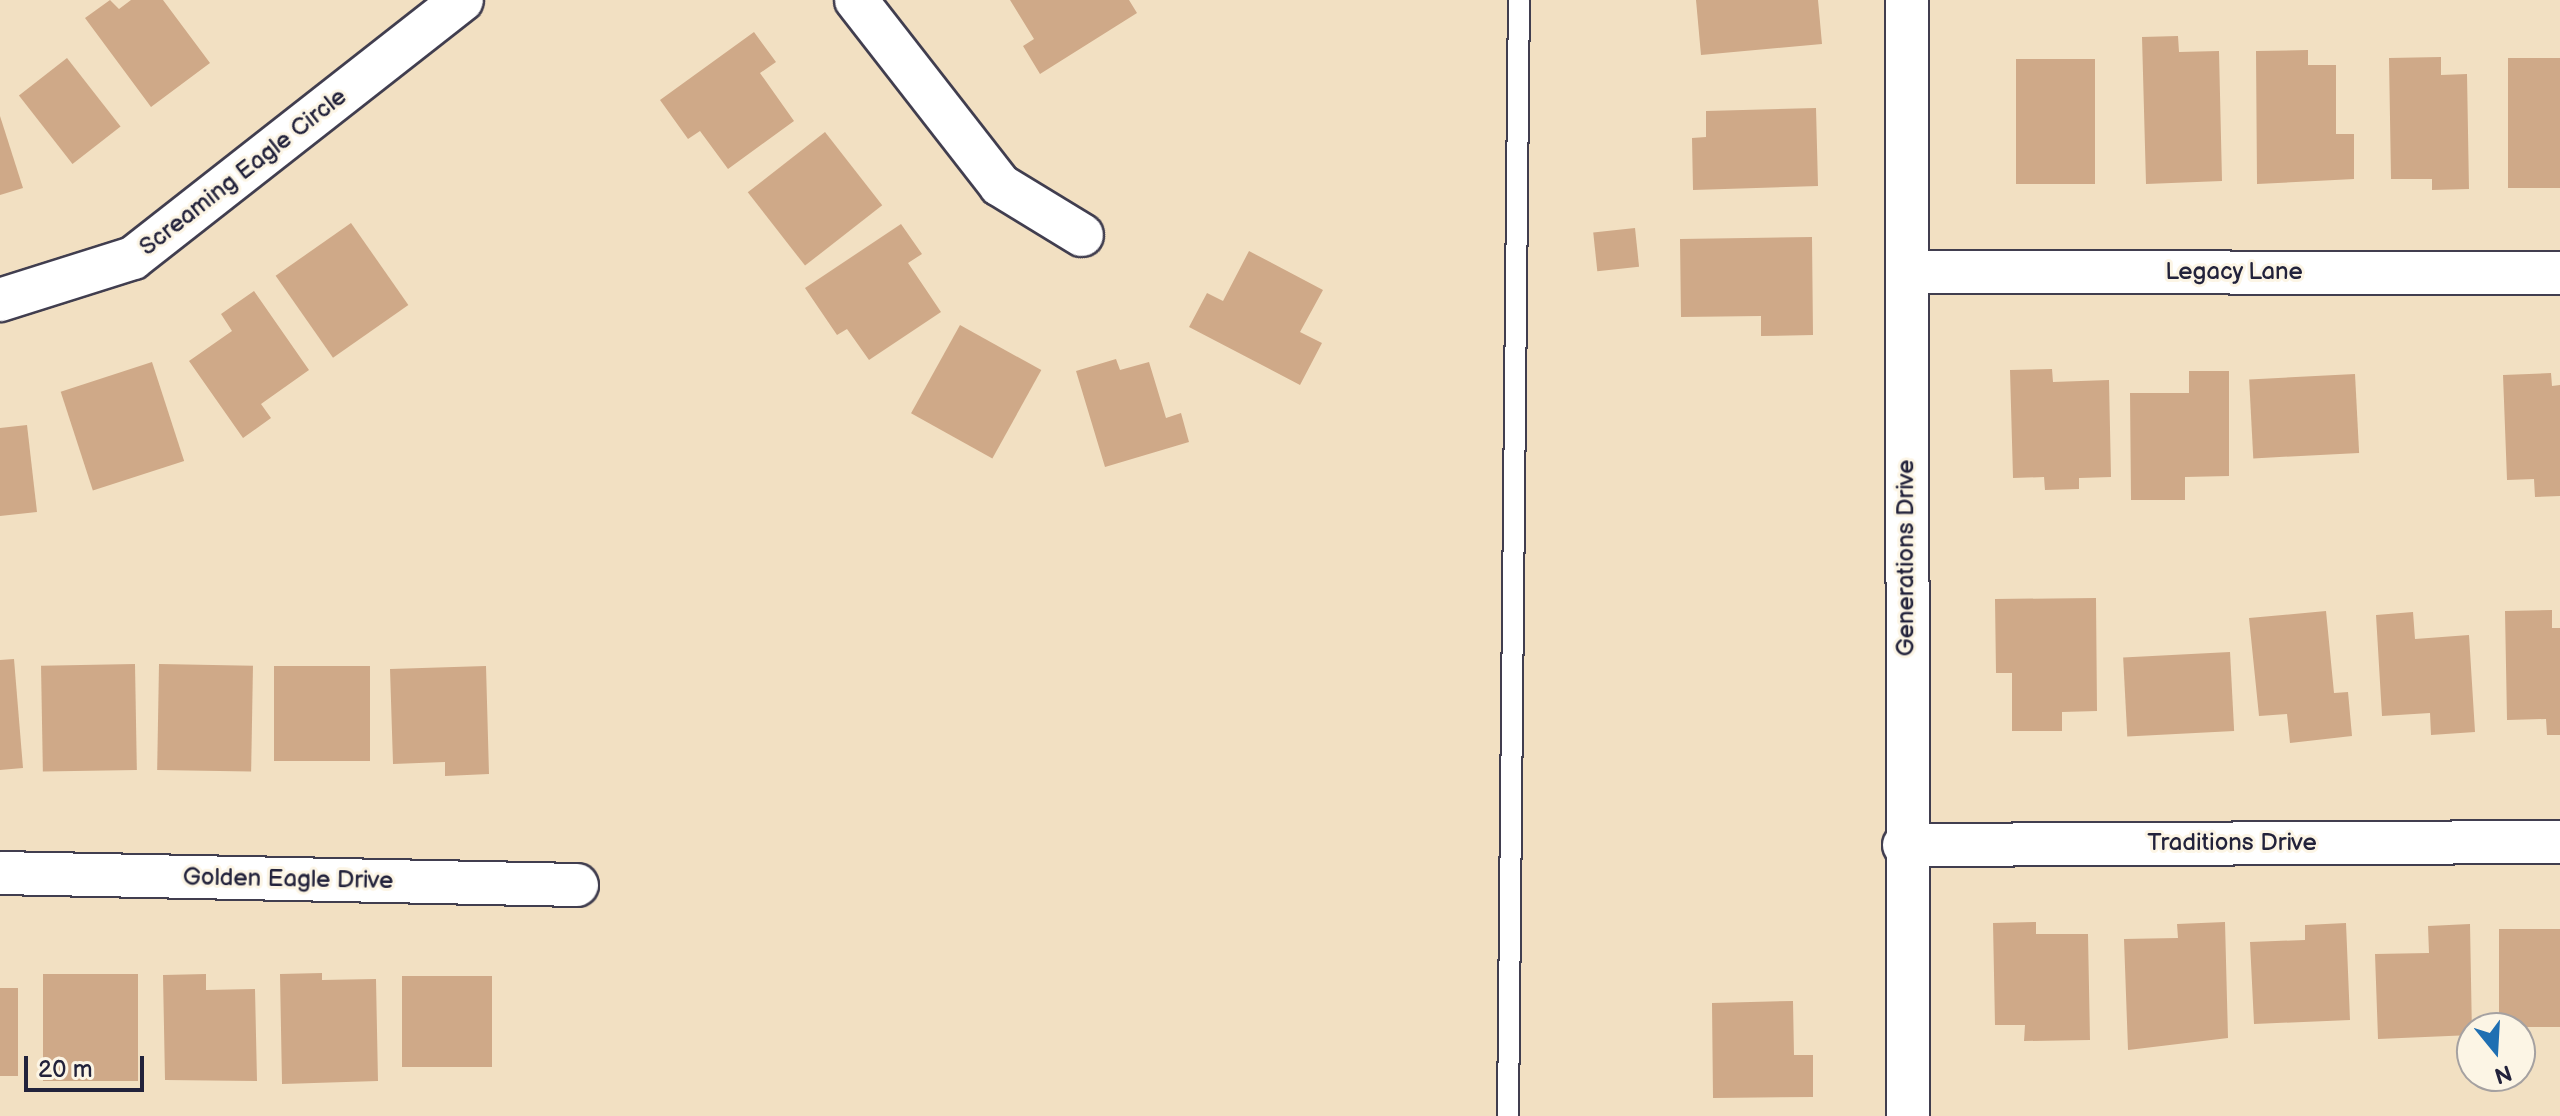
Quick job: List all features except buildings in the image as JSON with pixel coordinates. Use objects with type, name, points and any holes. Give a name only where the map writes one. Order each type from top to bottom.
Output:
[{"type":"street","name":"Screaming Eagle Circle","points":[[0,300],[133,258],[462,0]]},
{"type":"street","points":[[856,0],[1000,185],[1082,235]]},
{"type":"street","name":"Generations Drive","points":[[1907,0],[1904,845],[1908,1116]]},
{"type":"street","name":"Legacy Lane","points":[[1907,272],[2560,273]]},
{"type":"street","name":"Traditions Drive","points":[[1904,845],[2560,842]]},
{"type":"street","name":"Golden Eagle Drive","points":[[0,873],[577,885]]},
{"type":"lane","points":[[1508,1116],[1519,0]]}]
